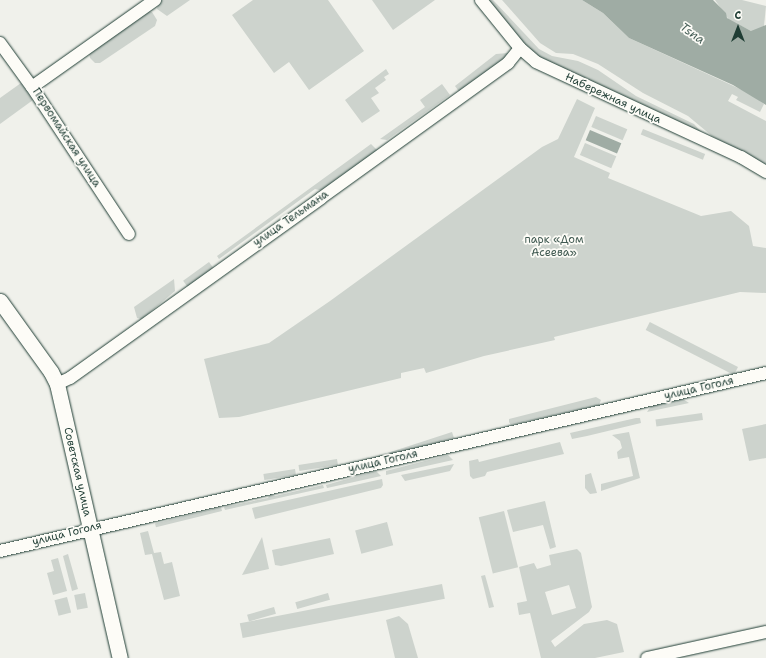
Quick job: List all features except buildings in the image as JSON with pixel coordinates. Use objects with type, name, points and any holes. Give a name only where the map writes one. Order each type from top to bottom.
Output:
[{"type":"main road","name":"Советская улица","points":[[0,301],[51,372],[57,384],[120,658]]},
{"type":"street","points":[[32,87],[155,0]]},
{"type":"street","name":"Набережная улица","points":[[481,0],[520,48],[536,62],[740,157],[766,172]]},
{"type":"street","name":"Первомайская улица","points":[[0,43],[32,87],[129,234]]},
{"type":"street","name":"улица Тельмана","points":[[57,384],[70,378],[346,180],[508,62],[520,48]]},
{"type":"street","name":"улица Гоголя","points":[[0,551],[766,374]]},
{"type":"street","points":[[647,658],[673,655],[766,632]]},
{"type":"green space","points":[[159,0],[190,0],[167,16],[157,9]]},
{"type":"green space","points":[[253,0],[328,0],[364,51],[309,90],[289,62],[274,73],[232,15]]},
{"type":"green space","points":[[372,0],[435,0],[393,30]]},
{"type":"green space","points":[[487,0],[493,0],[539,49],[552,56],[578,61],[598,70],[636,96],[694,124],[707,138],[533,56]]},
{"type":"green space","points":[[502,0],[582,0],[603,13],[629,38],[751,94],[764,104],[760,112],[736,100],[738,97],[732,94],[728,101],[766,121],[766,165],[712,136],[688,116],[643,93],[598,64],[573,54],[556,53],[540,43]]},
{"type":"green space","points":[[715,0],[742,0],[766,6],[764,26],[753,32],[729,20]]},
{"type":"green space","points":[[146,11],[152,12],[157,20],[155,26],[100,63],[95,63],[90,58],[89,52]]},
{"type":"green space","points":[[508,53],[510,55],[460,93],[455,86],[496,54]]},
{"type":"green space","points":[[386,69],[389,74],[384,77],[386,80],[375,88],[379,93],[371,98],[380,111],[362,123],[345,100]]},
{"type":"green space","points":[[21,83],[33,100],[0,124],[0,98]]},
{"type":"green space","points":[[442,84],[450,95],[387,140],[380,139],[425,107],[420,100]]},
{"type":"green space","name":"парк «Дом Асеева»","points":[[577,99],[595,108],[574,157],[610,173],[608,178],[701,216],[731,211],[749,226],[753,246],[766,248],[766,293],[740,292],[554,337],[555,340],[484,356],[426,373],[424,368],[401,373],[401,378],[239,417],[219,418],[204,359],[269,343],[330,301],[542,147],[558,139]]},
{"type":"green space","points":[[596,116],[627,129],[623,140],[591,127]]},
{"type":"green space","points":[[643,129],[705,154],[703,160],[641,135]]},
{"type":"green space","points":[[585,143],[616,156],[611,168],[580,155]]},
{"type":"green space","points":[[371,144],[379,152],[323,191],[315,189],[219,259],[217,256]]},
{"type":"green space","points":[[209,262],[214,269],[188,288],[183,281]]},
{"type":"green space","points":[[174,279],[175,291],[142,319],[137,318],[134,307]]},
{"type":"green space","points":[[650,322],[738,367],[734,375],[646,330]]},
{"type":"green space","points":[[596,397],[601,400],[599,405],[511,425],[509,422],[509,419]]},
{"type":"green space","points":[[683,399],[689,403],[647,412],[651,406]]},
{"type":"green space","points":[[702,413],[703,420],[656,426],[655,420]]},
{"type":"green space","points":[[640,418],[641,423],[572,439],[570,433]]},
{"type":"green space","points":[[766,424],[766,458],[749,461],[742,429]]},
{"type":"green space","points":[[452,432],[454,438],[350,471],[348,466]]},
{"type":"green space","points":[[629,432],[640,478],[601,491],[601,484],[633,476],[629,457],[618,459],[617,452],[622,448],[620,441],[612,435]]},
{"type":"green space","points":[[560,442],[564,454],[487,472],[485,476],[473,479],[470,476],[469,461],[478,459],[479,462]]},
{"type":"green space","points":[[448,455],[453,460],[386,475],[386,471]]},
{"type":"green space","points":[[337,459],[338,465],[299,471],[298,465]]},
{"type":"green space","points":[[454,464],[450,471],[405,481],[401,475]]},
{"type":"green space","points":[[295,469],[296,475],[264,480],[263,474]]},
{"type":"green space","points":[[376,471],[381,476],[327,488],[326,485]]},
{"type":"green space","points":[[591,473],[597,493],[590,494],[585,488],[585,475]]},
{"type":"green space","points":[[382,479],[383,485],[381,488],[255,519],[252,508]]},
{"type":"green space","points":[[323,485],[324,488],[225,510],[224,507],[268,498],[270,494],[275,496]]},
{"type":"green space","points":[[545,501],[556,547],[550,549],[543,525],[513,532],[507,510]]},
{"type":"green space","points":[[221,507],[222,511],[156,527],[155,523]]},
{"type":"green space","points":[[504,511],[518,567],[493,574],[479,517]]},
{"type":"green space","points":[[387,522],[393,545],[361,554],[355,531]]},
{"type":"green space","points":[[148,531],[154,553],[161,552],[164,564],[172,562],[180,596],[164,600],[152,554],[145,555],[140,533]]},
{"type":"green space","points":[[262,537],[269,569],[242,575]]},
{"type":"green space","points":[[330,538],[334,554],[281,566],[275,565],[272,550]]},
{"type":"green space","points":[[577,549],[581,553],[592,607],[589,612],[551,641],[555,647],[584,624],[607,620],[617,624],[624,652],[595,658],[541,658],[530,613],[519,615],[517,603],[527,601],[519,567],[534,563],[537,569],[551,565],[549,555]],"holes":[[[569,585],[576,608],[552,615],[545,592]]]},
{"type":"green space","points":[[68,554],[78,589],[72,591],[63,556]]},
{"type":"green space","points":[[58,558],[67,591],[53,595],[47,573],[54,571],[51,560]]},
{"type":"green space","points":[[485,575],[494,607],[489,608],[481,576]]},
{"type":"green space","points":[[442,584],[445,599],[243,638],[240,623]]},
{"type":"green space","points":[[85,593],[88,608],[77,610],[74,595]]},
{"type":"green space","points":[[328,593],[330,600],[297,609],[295,602]]},
{"type":"green space","points":[[67,597],[71,612],[59,616],[54,600]]},
{"type":"green space","points":[[274,607],[276,614],[249,621],[247,615]]},
{"type":"green space","points":[[399,616],[408,624],[418,658],[395,658],[386,620]]},
{"type":"water","name":"Tsna","points":[[582,0],[713,0],[726,13],[727,18],[751,31],[766,25],[766,105],[733,85],[629,38],[603,13]]},
{"type":"water","points":[[590,130],[621,143],[617,153],[586,140]]}]
